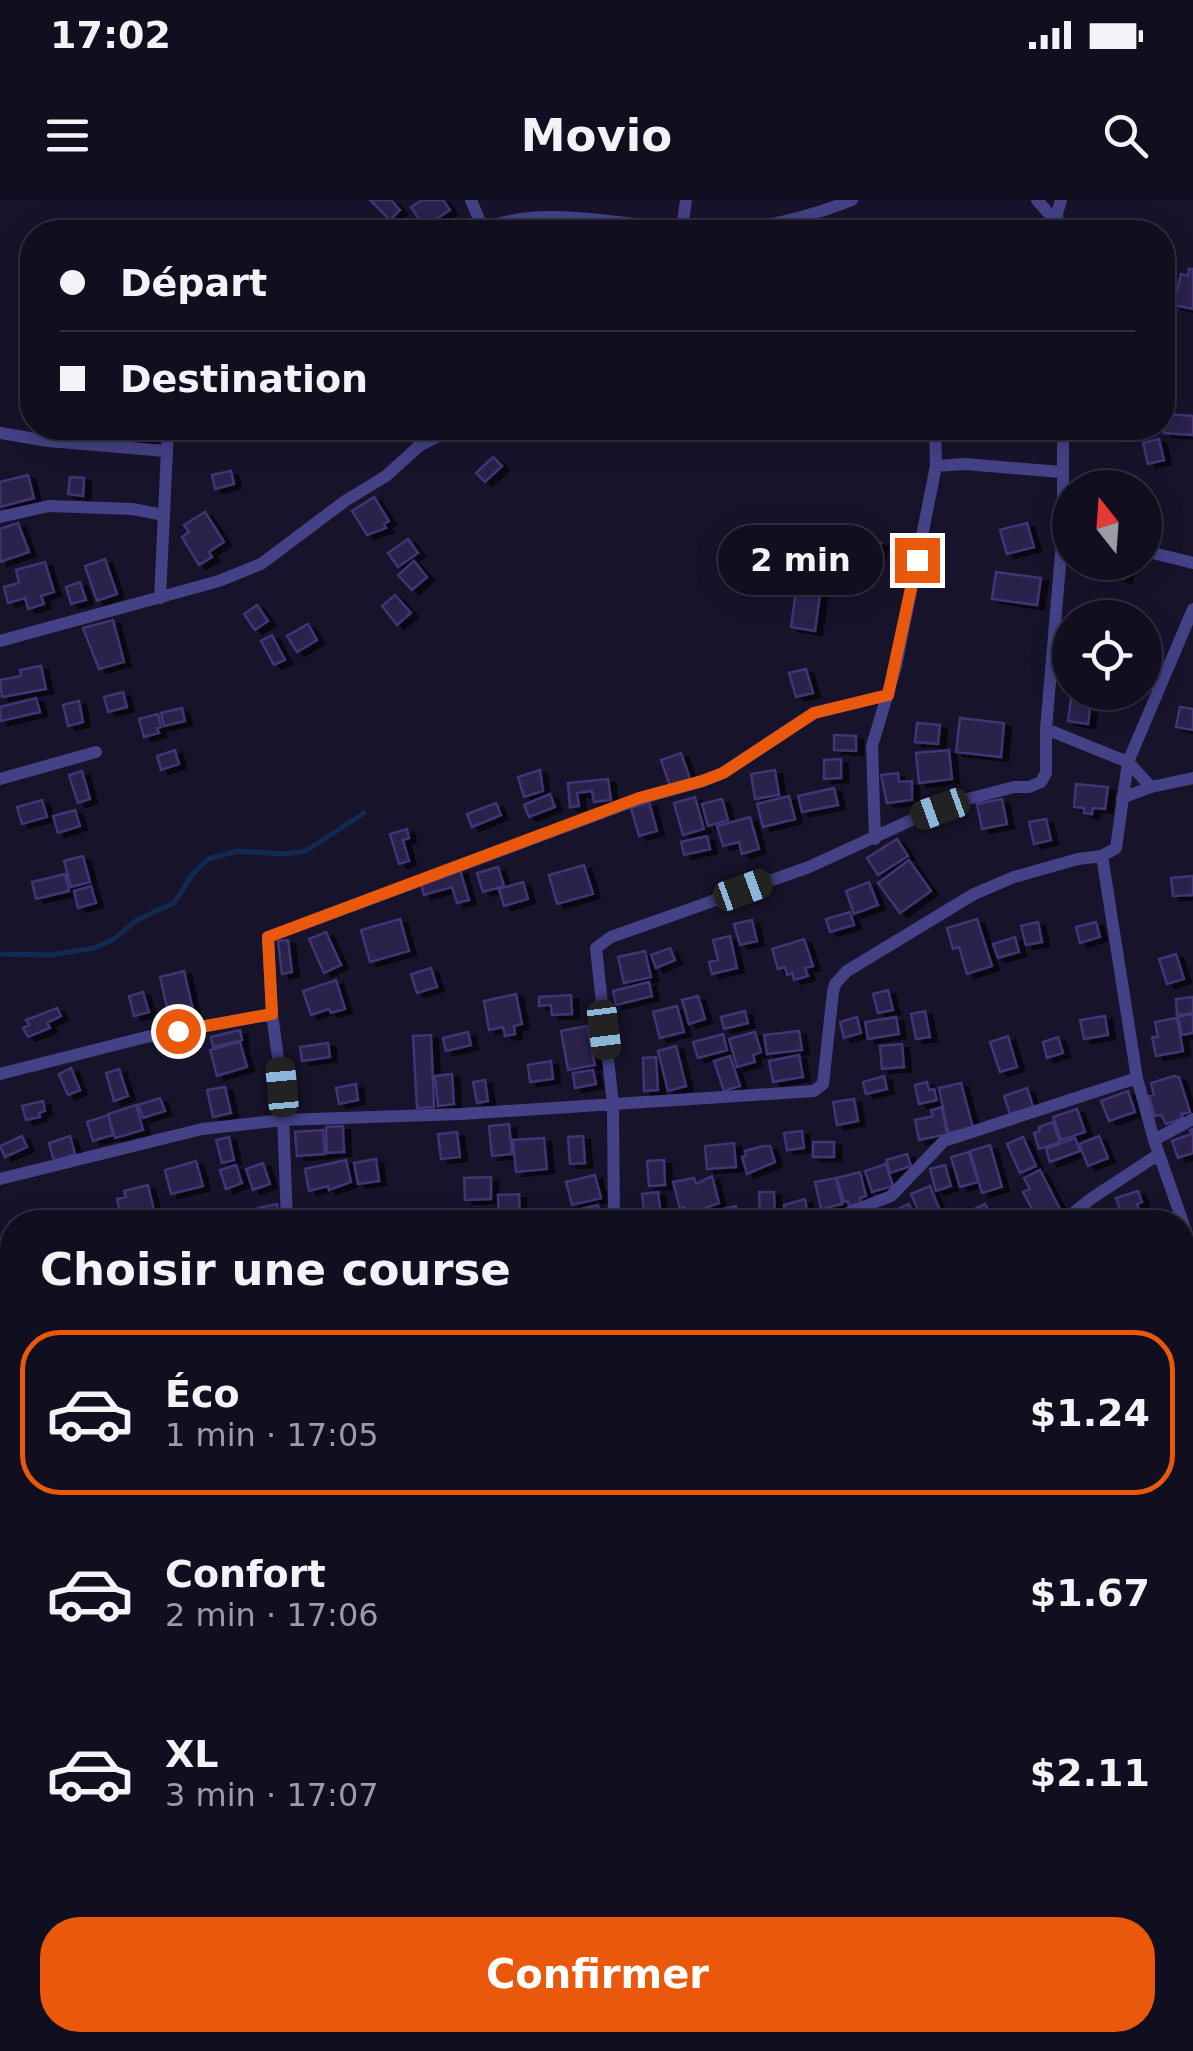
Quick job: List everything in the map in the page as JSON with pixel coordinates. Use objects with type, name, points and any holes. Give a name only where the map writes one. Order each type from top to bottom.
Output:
[{"type":"street","points":[[789,220],[852,200]]},
{"type":"street","points":[[1037,200],[1054,220]]},
{"type":"street","points":[[525,220],[566,216],[599,220]]},
{"type":"street","points":[[37,440],[166,452]]},
{"type":"street","points":[[160,598],[167,440]]},
{"type":"street","points":[[0,641],[219,582],[260,564],[431,440]]},
{"type":"street","points":[[875,839],[872,746],[896,666],[936,466],[936,440]]},
{"type":"street","points":[[1061,470],[1062,440]]},
{"type":"street","points":[[936,466],[965,464],[1052,471]]},
{"type":"street","points":[[0,517],[50,506],[132,509],[164,515]]},
{"type":"street","points":[[1162,554],[1193,562]]},
{"type":"street","points":[[614,1210],[613,1105],[596,948],[611,937],[809,867],[918,817],[964,800],[1014,786],[1029,788],[1041,782],[1046,772],[1046,729],[1062,580]]},
{"type":"street","points":[[0,1180],[202,1130],[283,1120],[814,1092],[823,1084],[834,984],[846,971],[974,894],[1014,877],[1078,858],[1102,856],[1116,848],[1128,762],[1193,609]]},
{"type":"street","points":[[287,1210],[280,1063],[272,1014],[268,937],[639,798],[713,777],[814,713],[888,695]]},
{"type":"street","points":[[1046,729],[1128,762],[1151,786]]},
{"type":"street","points":[[0,780],[96,752]]},
{"type":"street","points":[[1122,798],[1151,786],[1193,778]]},
{"type":"street","points":[[1102,856],[1137,1078],[1179,1210]]},
{"type":"street","points":[[0,1074],[146,1037],[272,1014]]},
{"type":"street","points":[[855,1210],[891,1196],[944,1141],[1137,1078]]},
{"type":"street","points":[[1154,1140],[1193,1119]]},
{"type":"street","points":[[1077,1210],[1159,1154]]},
{"type":"building","points":[[370,200],[391,200],[400,210],[390,220]]},
{"type":"building","points":[[422,200],[443,200],[450,210],[435,220],[419,220],[411,207]]},
{"type":"building","points":[[1189,269],[1193,269],[1193,309],[1175,305],[1181,274],[1188,276]]},
{"type":"building","points":[[1175,415],[1193,416],[1193,435],[1175,434]]},
{"type":"building","points":[[1159,440],[1164,460],[1148,464],[1143,443]]},
{"type":"building","points":[[493,457],[502,466],[485,482],[476,473]]},
{"type":"building","points":[[231,471],[234,484],[215,489],[212,475]]},
{"type":"building","points":[[28,475],[34,498],[0,507],[0,482]]},
{"type":"building","points":[[70,477],[84,478],[83,496],[68,494]]},
{"type":"building","points":[[374,497],[389,521],[384,524],[386,528],[367,535],[352,511]]},
{"type":"building","points":[[205,512],[224,542],[199,565],[182,537],[189,532],[184,525]]},
{"type":"building","points":[[18,523],[29,552],[0,562],[0,529]]},
{"type":"building","points":[[1027,523],[1034,547],[1007,554],[1000,530]]},
{"type":"building","points":[[857,536],[881,543],[875,564],[850,557]]},
{"type":"building","points":[[408,539],[418,553],[398,567],[388,553]]},
{"type":"building","points":[[105,559],[117,594],[97,601],[85,566]]},
{"type":"building","points":[[414,561],[427,577],[412,590],[398,575]]},
{"type":"building","points":[[45,562],[54,592],[41,596],[44,604],[28,609],[25,598],[8,603],[4,587],[19,583],[16,570]]},
{"type":"building","points":[[996,572],[1041,578],[1037,605],[992,599]]},
{"type":"building","points":[[80,582],[86,600],[71,604],[66,587]]},
{"type":"building","points":[[797,584],[821,587],[815,631],[791,627]]},
{"type":"building","points":[[395,595],[411,613],[397,625],[382,606]]},
{"type":"building","points":[[257,605],[268,621],[255,630],[244,614]]},
{"type":"building","points":[[113,620],[124,662],[99,669],[83,628]]},
{"type":"building","points":[[308,624],[317,640],[297,652],[287,636]]},
{"type":"building","points":[[272,635],[285,660],[274,665],[261,641]]},
{"type":"building","points":[[41,666],[46,689],[2,697],[0,680],[21,676],[20,670]]},
{"type":"building","points":[[806,669],[813,693],[796,697],[789,673]]},
{"type":"building","points":[[123,692],[127,707],[108,712],[104,697]]},
{"type":"building","points":[[36,698],[40,712],[1,721],[0,707]]},
{"type":"building","points":[[79,701],[83,722],[68,726],[63,705]]},
{"type":"building","points":[[1180,707],[1193,709],[1193,730],[1176,727]]},
{"type":"building","points":[[182,708],[185,721],[164,726],[161,713]]},
{"type":"building","points":[[1070,710],[1090,710],[1088,724],[1068,721]]},
{"type":"building","points":[[158,714],[159,733],[144,737],[139,719]]},
{"type":"building","points":[[960,718],[1004,723],[1001,757],[956,752]]},
{"type":"building","points":[[917,723],[940,725],[938,744],[915,742]]},
{"type":"building","points":[[834,735],[856,736],[856,751],[834,750]]},
{"type":"building","points":[[175,750],[179,764],[161,770],[157,756]]},
{"type":"building","points":[[949,750],[952,779],[919,783],[916,753]]},
{"type":"building","points":[[681,753],[690,779],[670,786],[661,760]]},
{"type":"building","points":[[841,759],[841,778],[824,779],[824,760]]},
{"type":"building","points":[[540,770],[543,791],[524,797],[518,777]]},
{"type":"building","points":[[775,770],[779,795],[755,799],[751,774]]},
{"type":"building","points":[[82,771],[90,799],[78,803],[69,775]]},
{"type":"building","points":[[898,773],[899,782],[912,781],[912,800],[887,803],[881,775]]},
{"type":"building","points":[[608,779],[611,800],[594,802],[592,791],[577,793],[579,806],[570,807],[568,783]]},
{"type":"building","points":[[1076,784],[1108,787],[1105,809],[1093,808],[1092,814],[1074,807]]},
{"type":"building","points":[[834,788],[838,805],[802,812],[798,796]]},
{"type":"building","points":[[550,794],[555,807],[529,817],[524,805]]},
{"type":"building","points":[[789,796],[795,819],[763,827],[757,804]]},
{"type":"building","points":[[695,797],[704,829],[683,835],[674,803]]},
{"type":"building","points":[[722,799],[728,820],[708,826],[702,804]]},
{"type":"building","points":[[1002,799],[1007,824],[982,829],[977,804]]},
{"type":"building","points":[[42,800],[47,817],[22,824],[17,807]]},
{"type":"building","points":[[649,802],[657,831],[639,836],[631,808]]},
{"type":"building","points":[[496,803],[501,815],[472,827],[467,814]]},
{"type":"building","points":[[75,810],[80,826],[58,833],[53,816]]},
{"type":"building","points":[[750,817],[759,849],[742,854],[739,842],[723,846],[717,826]]},
{"type":"building","points":[[1046,819],[1051,840],[1034,844],[1029,822]]},
{"type":"building","points":[[407,829],[409,838],[403,840],[409,861],[399,864],[390,834]]},
{"type":"building","points":[[707,836],[710,849],[684,855],[681,842]]},
{"type":"building","points":[[897,839],[908,856],[878,875],[867,858]]},
{"type":"building","points":[[83,856],[90,882],[71,887],[64,861]]},
{"type":"building","points":[[909,860],[931,891],[900,913],[878,883]]},
{"type":"building","points":[[584,865],[593,894],[557,904],[549,875]]},
{"type":"building","points":[[498,867],[504,886],[483,892],[477,873]]},
{"type":"building","points":[[460,870],[469,900],[457,903],[452,887],[424,895],[420,881]]},
{"type":"building","points":[[65,874],[69,891],[36,899],[32,882]]},
{"type":"building","points":[[1193,876],[1193,895],[1173,896],[1171,878]]},
{"type":"building","points":[[523,882],[528,899],[504,906],[499,889]]},
{"type":"building","points":[[869,882],[878,905],[854,914],[846,891]]},
{"type":"building","points":[[91,886],[96,903],[78,908],[74,891]]},
{"type":"building","points":[[850,912],[854,925],[830,932],[826,919]]},
{"type":"building","points":[[400,919],[409,951],[370,962],[361,930]]},
{"type":"building","points":[[977,919],[992,966],[967,974],[959,947],[953,949],[947,928]]},
{"type":"building","points":[[752,920],[757,941],[740,945],[734,924]]},
{"type":"building","points":[[1038,922],[1042,942],[1026,945],[1021,926]]},
{"type":"building","points":[[1096,922],[1100,937],[1080,943],[1076,927]]},
{"type":"building","points":[[326,932],[341,965],[324,973],[309,939]]},
{"type":"building","points":[[730,936],[737,968],[712,974],[709,962],[718,960],[713,940]]},
{"type":"building","points":[[1015,937],[1019,952],[998,958],[993,944]]},
{"type":"building","points":[[804,939],[813,966],[805,968],[808,976],[794,980],[785,967],[778,969],[772,949]]},
{"type":"building","points":[[288,940],[292,972],[282,974],[278,941]]},
{"type":"building","points":[[670,948],[675,960],[656,968],[651,955]]},
{"type":"building","points":[[645,951],[651,977],[624,983],[618,957]]},
{"type":"building","points":[[1176,954],[1184,979],[1167,984],[1159,959]]},
{"type":"building","points":[[431,968],[437,987],[417,993],[411,974]]},
{"type":"building","points":[[184,971],[193,1010],[169,1016],[160,977]]},
{"type":"building","points":[[336,980],[345,1009],[311,1015],[303,991]]},
{"type":"building","points":[[649,982],[652,996],[616,1005],[613,991]]},
{"type":"building","points":[[888,990],[893,1010],[878,1013],[873,994]]},
{"type":"building","points":[[143,992],[149,1012],[134,1016],[129,996]]},
{"type":"building","points":[[516,994],[522,1024],[514,1026],[515,1034],[505,1036],[503,1027],[489,1030],[484,1001]]},
{"type":"building","points":[[571,995],[572,1014],[552,1015],[551,1005],[539,1006],[539,997]]},
{"type":"building","points":[[698,996],[705,1019],[689,1024],[682,1000]]},
{"type":"building","points":[[1193,997],[1193,1013],[1177,1015],[1176,999]]},
{"type":"building","points":[[677,1006],[684,1032],[660,1038],[653,1012]]},
{"type":"building","points":[[57,1008],[61,1016],[47,1023],[50,1028],[28,1037],[23,1028],[29,1025],[26,1020]]},
{"type":"building","points":[[745,1011],[748,1023],[724,1029],[721,1017]]},
{"type":"building","points":[[925,1011],[930,1037],[916,1039],[911,1014]]},
{"type":"building","points":[[1193,1014],[1193,1033],[1182,1035],[1178,1017]]},
{"type":"building","points":[[1105,1016],[1108,1035],[1084,1039],[1080,1020]]},
{"type":"building","points":[[857,1017],[861,1033],[844,1038],[840,1022]]},
{"type":"building","points":[[896,1017],[899,1034],[868,1039],[865,1022]]},
{"type":"building","points":[[1177,1018],[1183,1051],[1156,1056],[1152,1037],[1158,1037],[1155,1022]]},
{"type":"building","points":[[587,1026],[595,1065],[568,1070],[561,1031]]},
{"type":"building","points":[[240,1030],[242,1040],[213,1047],[211,1037]]},
{"type":"building","points":[[799,1031],[802,1050],[767,1054],[764,1035]]},
{"type":"building","points":[[468,1032],[471,1045],[446,1051],[443,1038]]},
{"type":"building","points":[[755,1032],[761,1052],[753,1055],[755,1062],[737,1067],[729,1039]]},
{"type":"building","points":[[723,1034],[727,1050],[698,1058],[693,1042]]},
{"type":"building","points":[[431,1035],[434,1107],[417,1108],[413,1036]]},
{"type":"building","points":[[1008,1036],[1017,1067],[1000,1072],[990,1042]]},
{"type":"building","points":[[1058,1037],[1063,1053],[1047,1058],[1043,1042]]},
{"type":"building","points":[[240,1042],[247,1067],[217,1076],[210,1050]]},
{"type":"building","points":[[328,1043],[330,1057],[302,1061],[300,1047]]},
{"type":"building","points":[[902,1044],[904,1067],[882,1069],[880,1046]]},
{"type":"building","points":[[676,1046],[686,1086],[668,1091],[658,1051]]},
{"type":"building","points":[[799,1055],[803,1077],[773,1082],[769,1061]]},
{"type":"building","points":[[730,1056],[740,1086],[724,1091],[714,1061]]},
{"type":"building","points":[[656,1057],[658,1090],[644,1091],[643,1058]]},
{"type":"building","points":[[551,1061],[553,1079],[530,1082],[528,1065]]},
{"type":"building","points":[[71,1068],[80,1090],[68,1095],[59,1074]]},
{"type":"building","points":[[119,1069],[128,1096],[114,1101],[106,1073]]},
{"type":"building","points":[[593,1070],[596,1084],[575,1088],[573,1073]]},
{"type":"building","points":[[452,1074],[454,1104],[438,1106],[435,1076]]},
{"type":"building","points":[[884,1076],[887,1089],[866,1094],[863,1082]]},
{"type":"building","points":[[1179,1077],[1190,1112],[1166,1124],[1161,1115],[1155,1116],[1149,1096],[1154,1095],[1151,1083]]},
{"type":"building","points":[[485,1080],[488,1101],[477,1103],[473,1082]]},
{"type":"building","points":[[927,1082],[937,1100],[919,1104],[915,1085]]},
{"type":"building","points":[[961,1083],[973,1128],[948,1133],[939,1088]]},
{"type":"building","points":[[356,1084],[358,1100],[339,1104],[336,1088]]},
{"type":"building","points":[[225,1087],[231,1113],[213,1117],[207,1090]]},
{"type":"building","points":[[1027,1088],[1033,1107],[1010,1114],[1004,1096]]},
{"type":"building","points":[[1128,1091],[1135,1112],[1109,1121],[1101,1101]]},
{"type":"building","points":[[160,1098],[165,1111],[143,1118],[138,1105]]},
{"type":"building","points":[[854,1099],[858,1121],[837,1125],[833,1102]]},
{"type":"building","points":[[43,1101],[45,1111],[39,1113],[40,1117],[26,1120],[22,1106]]},
{"type":"building","points":[[136,1105],[143,1130],[115,1138],[108,1114]]},
{"type":"building","points":[[942,1107],[947,1134],[919,1140],[915,1120],[933,1116],[931,1110]]},
{"type":"building","points":[[1077,1109],[1085,1132],[1061,1140],[1053,1117]]},
{"type":"building","points":[[108,1115],[113,1135],[93,1141],[87,1122]]},
{"type":"building","points":[[1053,1122],[1060,1142],[1039,1149],[1034,1133]]},
{"type":"building","points":[[509,1124],[512,1154],[492,1156],[489,1126]]},
{"type":"building","points":[[343,1126],[344,1152],[327,1153],[326,1127]]},
{"type":"building","points":[[1193,1129],[1193,1153],[1178,1158],[1172,1141],[1191,1134]]},
{"type":"building","points":[[323,1130],[325,1154],[297,1156],[295,1132]]},
{"type":"building","points":[[802,1131],[804,1148],[787,1150],[784,1133]]},
{"type":"building","points":[[457,1132],[460,1157],[441,1159],[438,1134]]},
{"type":"building","points":[[22,1136],[27,1147],[5,1157],[0,1146]]},
{"type":"building","points":[[70,1136],[75,1154],[54,1161],[49,1143]]},
{"type":"building","points":[[583,1136],[585,1163],[570,1164],[568,1137]]},
{"type":"building","points":[[1099,1136],[1108,1158],[1088,1166],[1079,1144]]},
{"type":"building","points":[[229,1137],[234,1160],[222,1163],[216,1140]]},
{"type":"building","points":[[1023,1137],[1036,1166],[1020,1173],[1007,1144]]},
{"type":"building","points":[[544,1138],[547,1169],[516,1172],[513,1140]]},
{"type":"building","points":[[1075,1138],[1080,1151],[1050,1162],[1046,1149]]},
{"type":"building","points":[[813,1142],[834,1142],[834,1157],[813,1157]]},
{"type":"building","points":[[734,1143],[736,1167],[707,1169],[705,1146]]},
{"type":"building","points":[[990,1145],[1002,1187],[982,1193],[970,1151]]},
{"type":"building","points":[[770,1146],[775,1162],[747,1174],[742,1157],[746,1156],[745,1151]]},
{"type":"building","points":[[969,1152],[978,1182],[960,1187],[951,1157]]},
{"type":"building","points":[[907,1154],[911,1166],[890,1173],[886,1160]]},
{"type":"building","points":[[376,1159],[379,1181],[358,1184],[354,1163]]},
{"type":"building","points":[[346,1160],[351,1182],[329,1190],[328,1186],[309,1191],[305,1169]]},
{"type":"building","points":[[664,1160],[665,1185],[649,1186],[647,1161]]},
{"type":"building","points":[[196,1161],[203,1186],[171,1194],[165,1170]]},
{"type":"building","points":[[263,1163],[270,1184],[253,1190],[246,1169]]},
{"type":"building","points":[[886,1164],[893,1186],[872,1192],[865,1171]]},
{"type":"building","points":[[236,1165],[242,1183],[226,1189],[220,1170]]},
{"type":"building","points":[[945,1165],[951,1186],[936,1191],[930,1169]]},
{"type":"building","points":[[1040,1170],[1060,1210],[1033,1210],[1023,1192],[1030,1189],[1024,1178]]},
{"type":"building","points":[[860,1172],[866,1196],[860,1198],[861,1203],[849,1206],[848,1201],[844,1202],[837,1178]]},
{"type":"building","points":[[595,1175],[601,1198],[572,1205],[566,1182]]},
{"type":"building","points":[[712,1176],[719,1203],[701,1210],[680,1209],[673,1182],[694,1178],[696,1184]]},
{"type":"building","points":[[491,1177],[491,1199],[465,1200],[464,1178]]},
{"type":"building","points":[[836,1178],[842,1204],[821,1209],[815,1182]]},
{"type":"building","points":[[148,1185],[154,1210],[119,1210],[117,1199],[126,1197],[124,1191]]},
{"type":"building","points":[[930,1186],[940,1210],[918,1210],[911,1194]]},
{"type":"building","points":[[1138,1191],[1142,1202],[1137,1204],[1139,1210],[1120,1210],[1116,1198]]},
{"type":"building","points":[[658,1192],[660,1210],[644,1210],[642,1194]]},
{"type":"building","points":[[759,1192],[774,1192],[775,1210],[760,1210]]},
{"type":"building","points":[[519,1194],[520,1210],[499,1210],[498,1195]]},
{"type":"building","points":[[805,1199],[807,1210],[785,1210],[784,1205]]},
{"type":"building","points":[[277,1204],[278,1210],[258,1210]]},
{"type":"waterway","points":[[0,954],[50,955],[95,948],[114,939],[137,920],[174,903],[208,859],[238,851],[306,851],[364,813]]},
{"type":"route","points":[[178,1031],[272,1014],[268,937],[639,798],[723,773],[814,713],[888,695],[917,560]]}]
